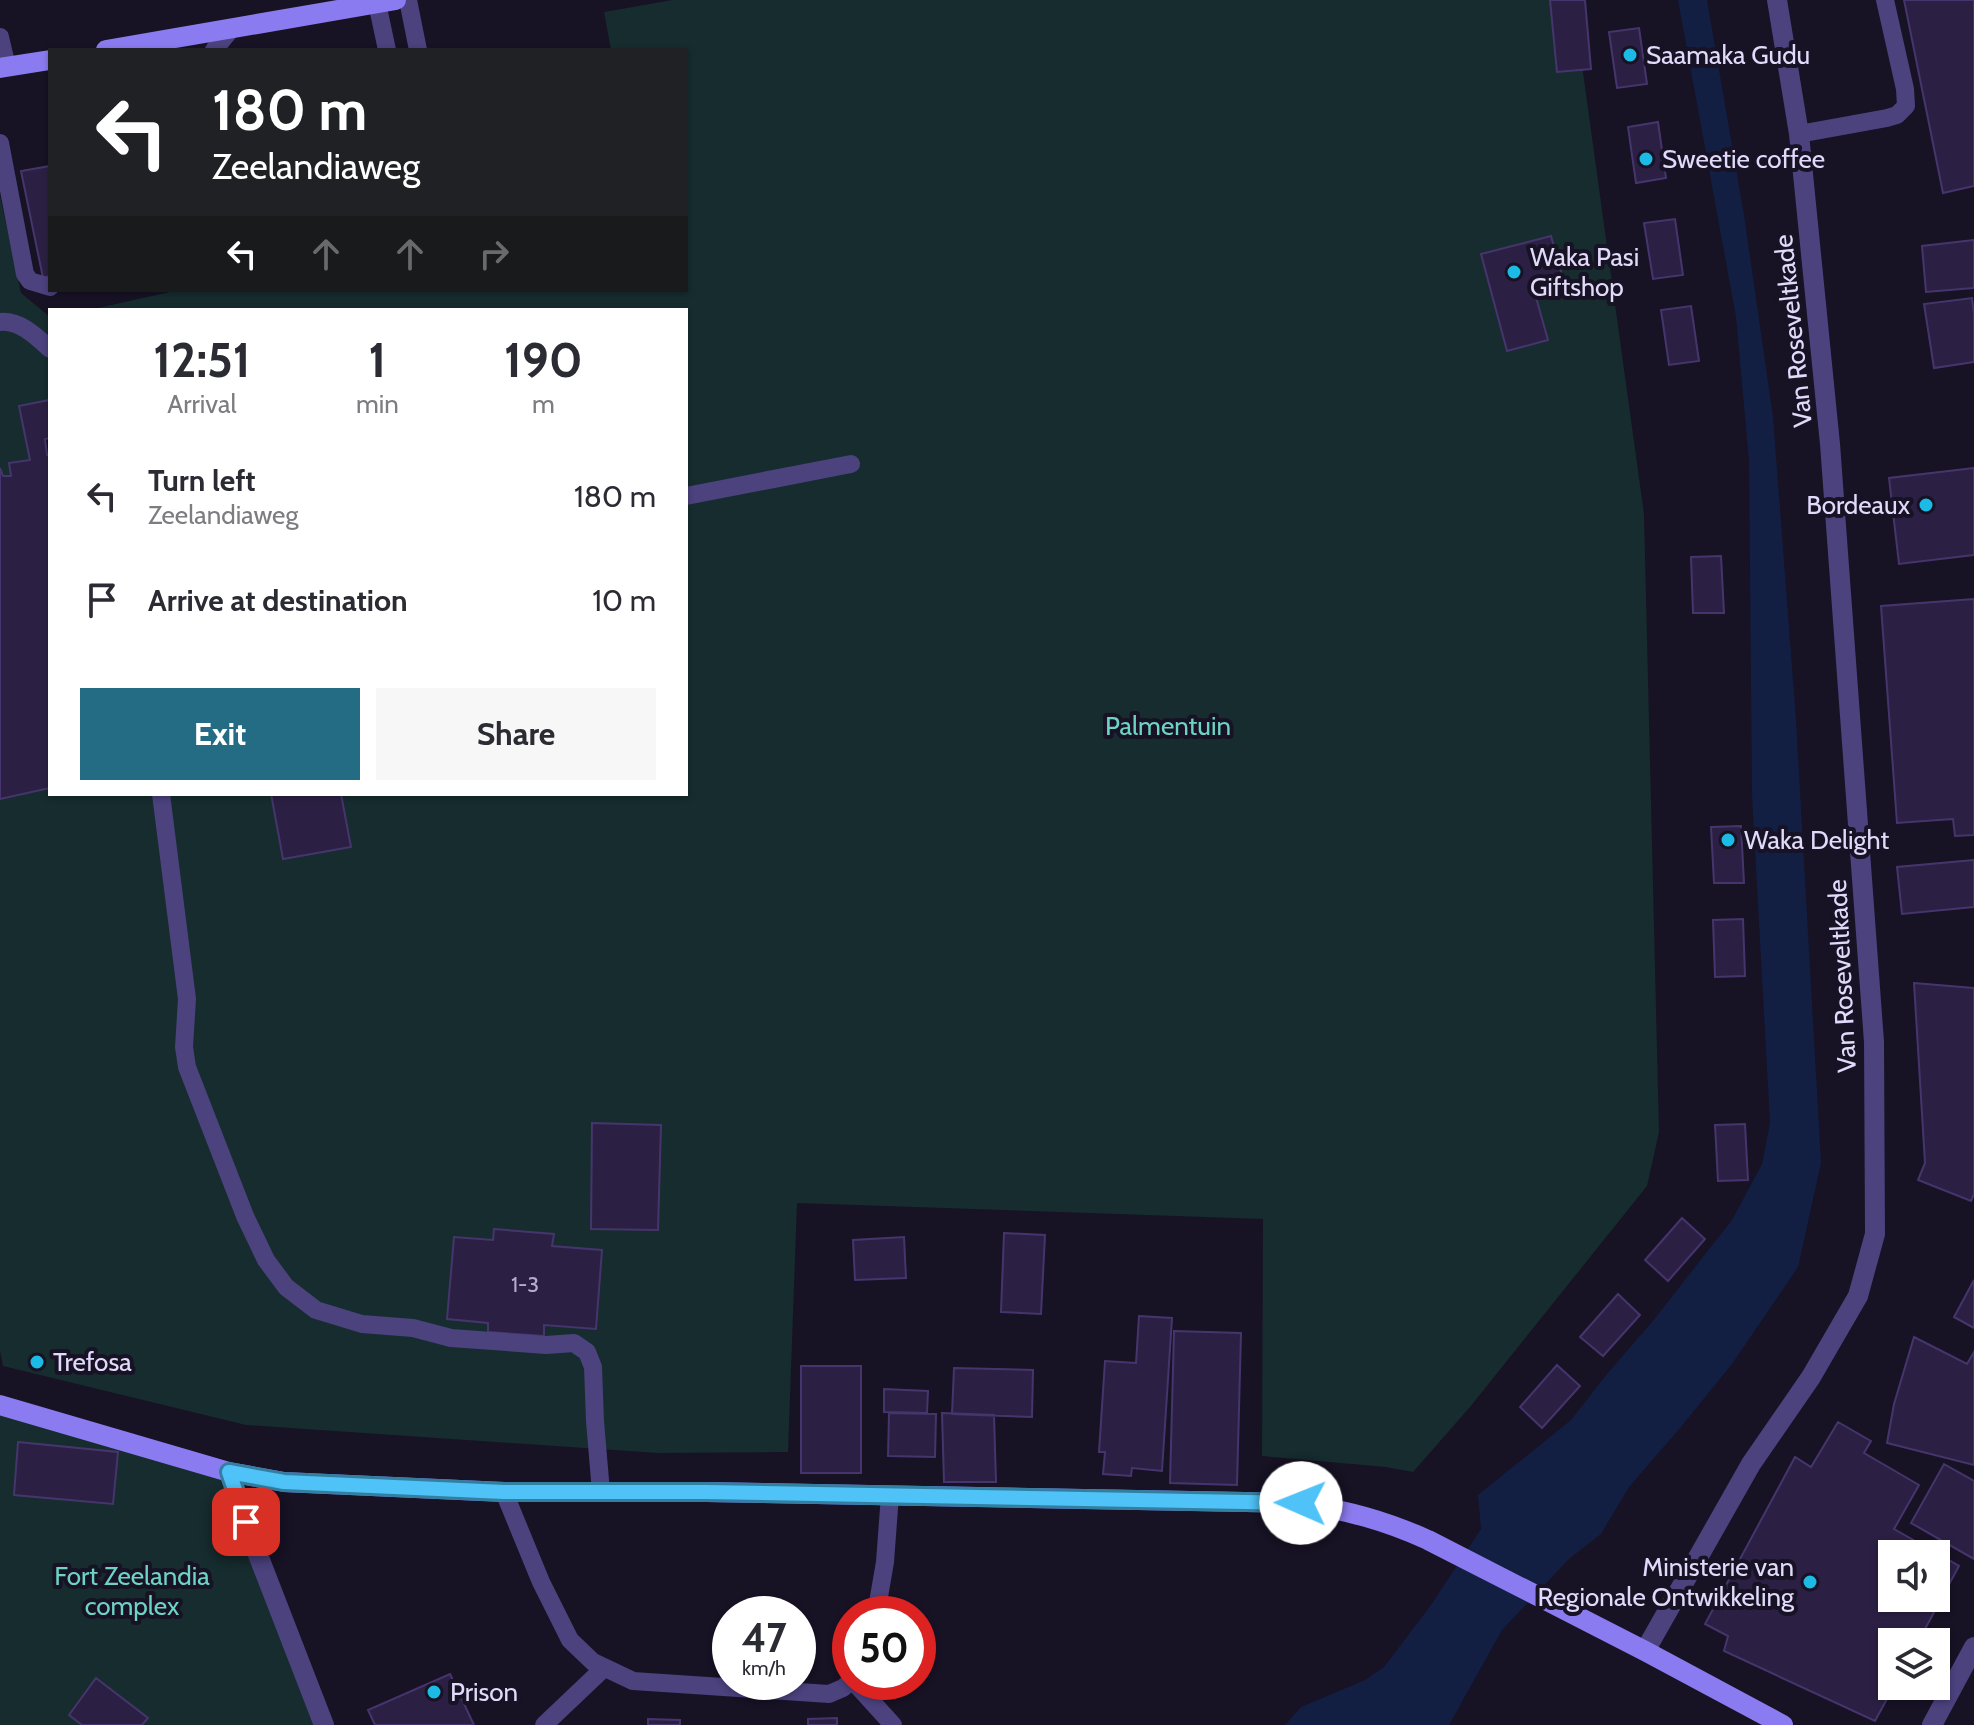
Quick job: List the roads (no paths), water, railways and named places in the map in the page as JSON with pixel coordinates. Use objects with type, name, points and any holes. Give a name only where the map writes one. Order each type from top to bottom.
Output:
[{"type":"main road","points":[[117,48],[373,2]]},
{"type":"main road","points":[[4,68],[48,61]]},
{"type":"main road","points":[[0,1405],[229,1472],[284,1482],[504,1492],[1301,1503],[1352,1512],[1395,1525],[1428,1540],[1783,1725]]},
{"type":"street","name":"Van Roseveltkade","points":[[1645,1651],[1751,1464],[1811,1377],[1858,1296],[1875,1234],[1874,1042],[1830,444],[1799,134],[1777,0]]},
{"type":"street","points":[[229,1472],[324,1725]]},
{"type":"street","points":[[1932,1725],[1974,1647]]},
{"type":"lane","points":[[408,0],[418,48]]},
{"type":"lane","points":[[1799,134],[1887,118],[1897,115],[1906,106],[1885,0]]},
{"type":"lane","points":[[373,2],[386,48]]},
{"type":"lane","points":[[216,48],[232,28]]},
{"type":"lane","points":[[0,37],[4,68]]},
{"type":"lane","points":[[0,143],[25,274],[30,281],[48,286]]},
{"type":"lane","points":[[0,322],[7,321],[31,332],[48,347]]},
{"type":"lane","points":[[688,496],[851,464]]},
{"type":"lane","points":[[161,796],[187,999],[184,1047],[187,1067],[245,1216],[266,1260],[286,1287],[316,1310],[362,1324],[413,1328],[451,1338],[546,1345],[574,1343],[587,1352],[593,1367],[601,1492]]},
{"type":"lane","points":[[504,1492],[541,1582],[570,1640],[593,1662],[633,1681],[832,1693]]},
{"type":"lane","points":[[879,1596],[890,1495]]},
{"type":"lane","points":[[544,1725],[604,1668]]},
{"type":"lane","points":[[869,1700],[893,1725]]},
{"type":"water","points":[[1678,0],[1707,0],[1744,215],[1773,417],[1796,720],[1821,1163],[1798,1267],[1732,1364],[1629,1487],[1601,1534],[1569,1559],[1502,1630],[1449,1725],[1285,1725],[1301,1707],[1365,1680],[1384,1667],[1431,1605],[1481,1529],[1478,1495],[1571,1420],[1732,1220],[1762,1164],[1770,1123],[1752,794],[1749,461],[1736,317]]},
{"type":"place","name":"Saamaka Gudu","points":[[1630,55]]},
{"type":"place","name":"Sweetie coffee","points":[[1646,159]]},
{"type":"place","name":"Waka Pasi Giftshop","points":[[1514,272]]},
{"type":"place","name":"Bordeaux","points":[[1926,505]]},
{"type":"place","name":"Waka Delight","points":[[1728,840]]},
{"type":"place","name":"Trefosa","points":[[37,1362]]},
{"type":"place","name":"Ministerie van Regionale Ontwikkeling","points":[[1810,1582]]},
{"type":"place","name":"Prison","points":[[434,1692]]},
{"type":"park label","name":"Palmentuin","points":[[1168,726]]},
{"type":"park label","name":"Fort Zeelandia complex","points":[[132,1591]]}]
